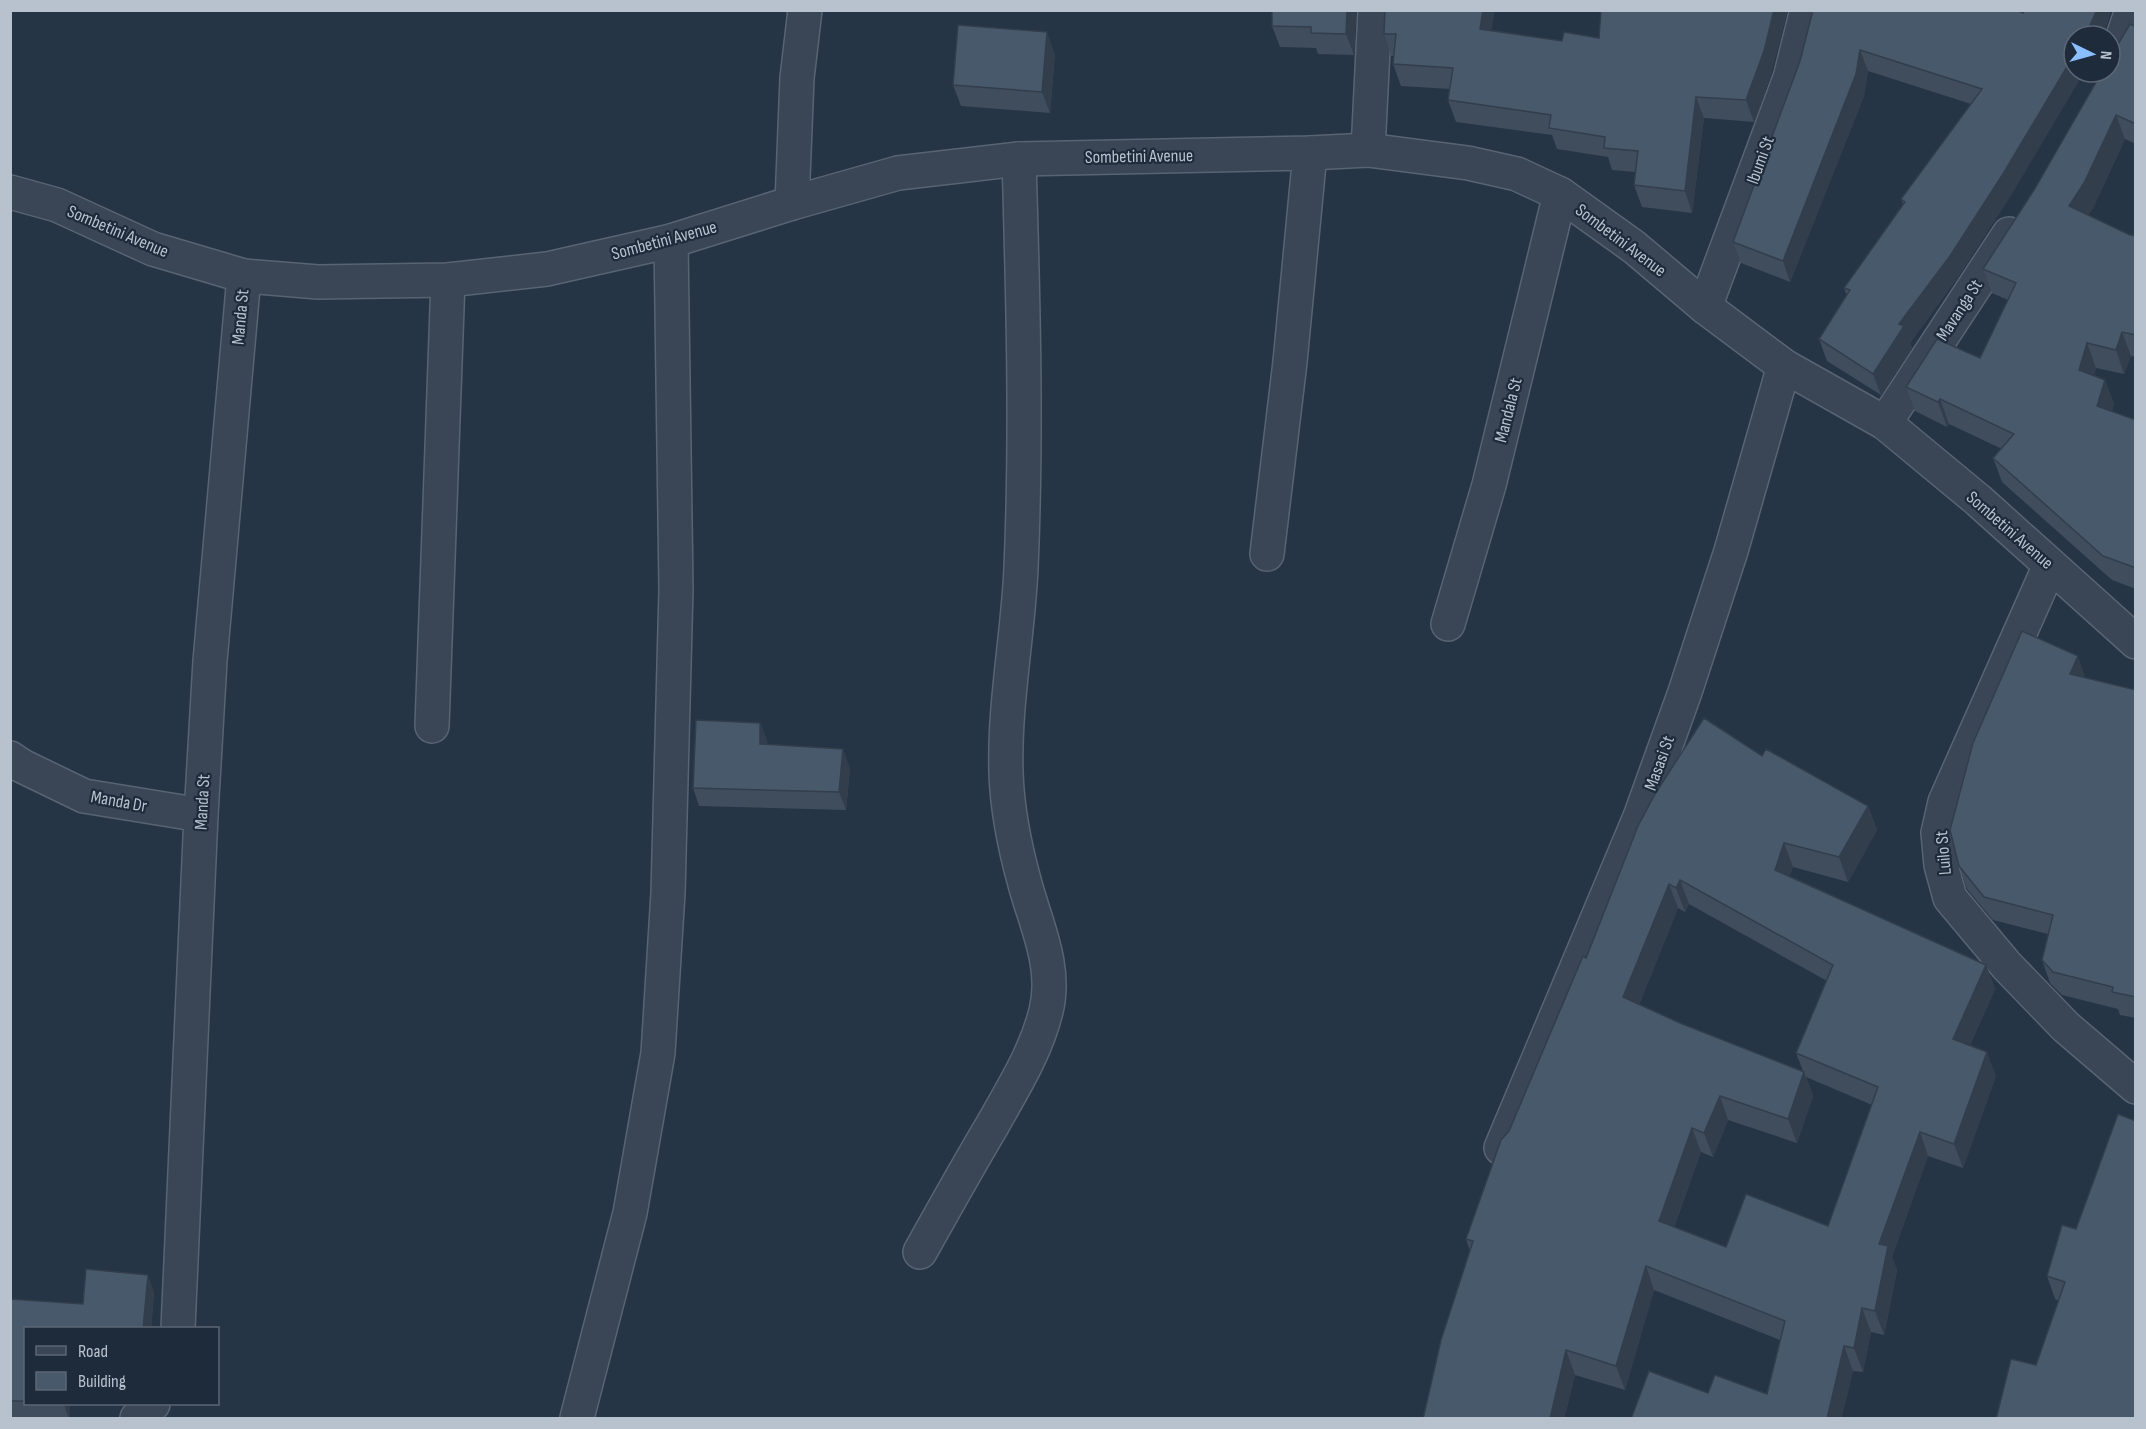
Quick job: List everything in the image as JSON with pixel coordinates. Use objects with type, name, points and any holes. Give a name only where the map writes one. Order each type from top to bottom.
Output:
[{"type":"street","points":[[792,203],[797,78],[805,10]]},
{"type":"street","points":[[1368,150],[1376,10]]},
{"type":"street","name":"Ibumi St","points":[[1705,307],[1790,78],[1807,10]]},
{"type":"street","points":[[2122,39],[2132,10]]},
{"type":"street","name":"Sombetini Avenue","points":[[10,192],[57,205],[153,249],[244,276],[318,282],[448,280],[547,269],[672,241],[792,203],[898,173],[1019,159],[1368,150],[1468,163],[1517,174],[1560,194],[1634,247],[1705,307],[1784,366],[1885,423],[1978,500],[2136,642]]},
{"type":"street","points":[[1267,554],[1290,362],[1310,153]]},
{"type":"street","points":[[920,1252],[1027,1064],[1046,1010],[1049,979],[1044,945],[1024,882],[1016,844],[1006,773],[1008,715],[1021,570],[1025,359],[1019,159]]},
{"type":"street","name":"Mandala St","points":[[1448,624],[1489,485],[1560,194]]},
{"type":"street","name":"Mavanga St","points":[[1885,423],[2027,206]]},
{"type":"street","points":[[578,1419],[630,1213],[658,1053],[668,893],[676,588],[672,241]]},
{"type":"street","name":"Manda St","points":[[178,1327],[210,661],[244,276]]},
{"type":"street","points":[[432,726],[448,280]]},
{"type":"street","name":"Masasi St","points":[[1501,1149],[1651,786],[1685,692],[1731,551],[1784,366]]},
{"type":"street","name":"Luilo St","points":[[2050,565],[1945,802],[1938,833],[1941,865],[1950,897],[2007,966],[2066,1027],[2136,1087]]},
{"type":"street","name":"Manda Dr","points":[[10,758],[84,796],[201,815]]},
{"type":"street","points":[[137,1419],[152,1405]]},
{"type":"building","points":[[1272,10],[1347,10],[1346,34],[1311,33],[1311,27],[1272,26]]},
{"type":"building","points":[[1385,10],[1483,10],[1480,29],[1562,41],[1564,32],[1599,38],[1601,10],[1774,10],[1764,51],[1746,100],[1696,97],[1685,191],[1634,185],[1638,151],[1604,148],[1605,137],[1549,128],[1551,115],[1448,100],[1453,68],[1393,64],[1396,34],[1384,34]]},
{"type":"building","points":[[1813,10],[2016,10],[2023,13],[2024,10],[2097,10],[2091,24],[2062,24],[2062,75],[2003,174],[1950,256],[1899,324],[1904,326],[1873,374],[1819,339],[1850,290],[1844,288],[1905,202],[1901,199],[1982,89],[1860,50],[1856,74],[1783,261],[1733,242],[1800,61]]},
{"type":"building","points":[[2130,24],[2136,27],[2136,124],[2116,115],[2084,183],[2069,206],[2136,236],[2136,335],[2122,332],[2116,350],[2087,343],[2079,370],[2105,380],[2097,406],[2136,420],[2136,568],[2103,556],[1993,458],[2014,434],[1940,399],[1938,402],[1906,387],[1937,339],[1980,358],[2016,283],[1983,269],[2034,190],[2095,84],[2122,84],[2122,38]]},
{"type":"building","points":[[958,25],[1047,32],[1042,92],[953,85]]},
{"type":"building","points":[[2022,631],[2078,656],[2070,674],[2136,690],[2136,997],[2112,992],[2113,987],[2053,972],[2042,960],[2053,915],[1984,897],[1959,866],[1950,830],[1973,743]]},
{"type":"building","points":[[1704,718],[1762,756],[1766,749],[1868,806],[1839,857],[1784,843],[1775,870],[1986,965],[1953,1039],[1987,1052],[1954,1144],[1920,1132],[1879,1244],[1888,1246],[1875,1311],[1862,1308],[1854,1348],[1844,1346],[1827,1419],[1631,1419],[1649,1371],[1708,1393],[1715,1375],[1767,1394],[1785,1321],[1646,1266],[1616,1366],[1566,1350],[1550,1419],[1423,1419],[1441,1340],[1473,1241],[1466,1239],[1501,1140],[1509,1131],[1583,956],[1586,958],[1638,826],[1655,794]],"holes":[[[1680,880],[1833,965],[1796,1053],[1878,1087],[1828,1226],[1746,1194],[1726,1247],[1659,1221],[1692,1128],[1704,1133],[1720,1096],[1788,1119],[1804,1072],[1680,1023],[1623,997],[1669,884],[1676,888]]]},
{"type":"building","points":[[696,720],[760,723],[760,744],[843,749],[839,792],[693,788]]},
{"type":"building","points":[[2118,1114],[2136,1121],[2136,1419],[1996,1419],[2011,1359],[2036,1365],[2065,1282],[2047,1276],[2062,1225],[2076,1229]]},
{"type":"building","points":[[86,1269],[148,1275],[143,1327],[24,1327],[24,1401],[10,1401],[10,1299],[83,1304]]}]
